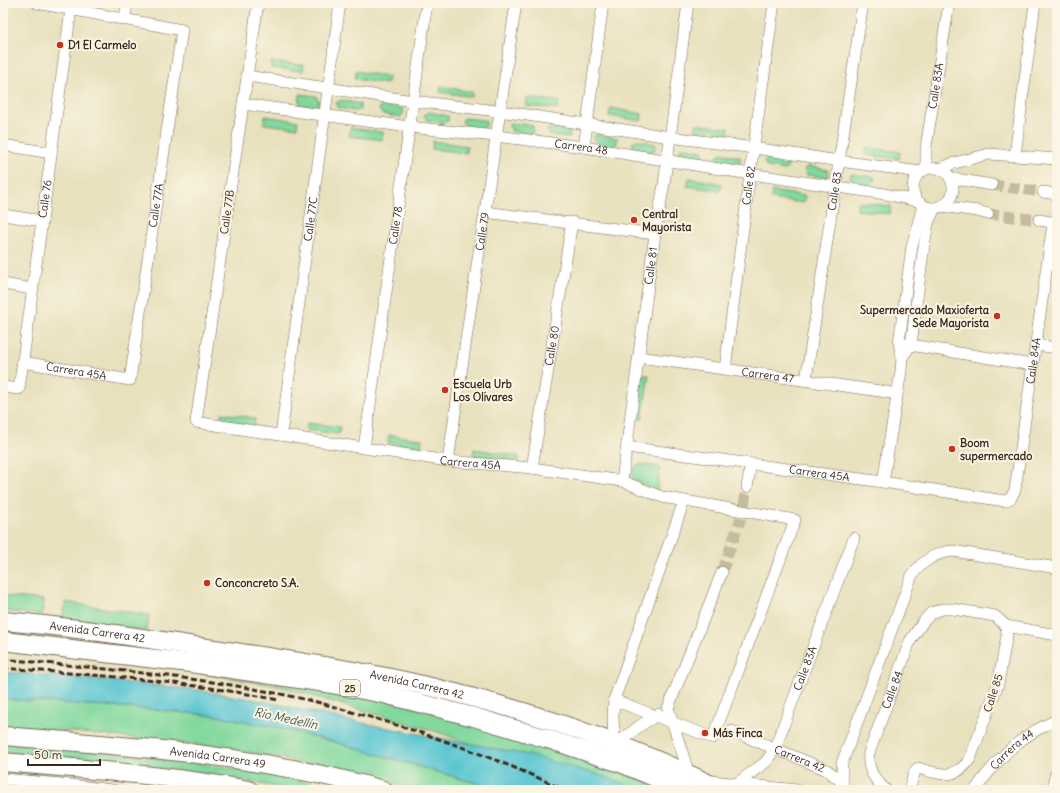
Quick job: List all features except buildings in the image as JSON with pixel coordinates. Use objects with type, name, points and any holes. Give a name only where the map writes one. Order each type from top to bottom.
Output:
[{"type":"highway","name":"Avenida Carrera 42","points":[[3,621],[45,625],[225,650],[302,662],[404,681],[458,694],[615,743],[692,781]]},
{"type":"highway","name":"Avenida Carrera 42","points":[[3,639],[190,663],[326,683],[384,694],[474,717],[548,739],[623,764],[692,781],[729,787]]},
{"type":"highway","points":[[3,639],[58,639],[179,652],[225,650]]},
{"type":"highway","name":"Avenida Carrera 49","points":[[3,736],[156,749],[228,758],[294,769],[383,790]]},
{"type":"highway","points":[[3,762],[160,777],[249,790]]},
{"type":"main road","points":[[1055,790],[1057,776]]},
{"type":"street","points":[[37,3],[125,19],[127,3]]},
{"type":"street","name":"Calle 77B","points":[[196,422],[258,3]]},
{"type":"street","name":"Calle 77C","points":[[281,435],[340,3]]},
{"type":"street","name":"Calle 78","points":[[364,448],[427,3]]},
{"type":"street","name":"Calle 79","points":[[448,461],[516,3]]},
{"type":"street","points":[[584,147],[603,3]]},
{"type":"street","name":"Calle 81","points":[[622,481],[655,234],[668,161],[688,3]]},
{"type":"street","name":"Calle 82","points":[[725,369],[774,3]]},
{"type":"street","name":"Calle 83","points":[[806,380],[863,3]]},
{"type":"street","name":"Calle 83A","points":[[923,170],[949,3]]},
{"type":"street","points":[[1015,155],[1035,3]]},
{"type":"street","name":"Calle 76","points":[[3,387],[19,389],[71,9]]},
{"type":"street","name":"Calle 77A","points":[[125,19],[182,30],[130,380]]},
{"type":"street","points":[[247,76],[413,101],[500,111],[838,161],[923,170],[933,168],[940,169],[950,178],[952,190],[947,202],[938,207],[928,223],[911,345],[902,358]]},
{"type":"street","name":"Carrera 48","points":[[243,104],[409,127],[584,147],[886,194],[920,203]]},
{"type":"street","points":[[3,145],[51,153]]},
{"type":"street","points":[[940,169],[978,156],[994,154],[1015,155],[1055,161]]},
{"type":"street","points":[[923,170],[916,176],[913,182],[914,195],[920,203],[938,207],[977,211],[988,214]]},
{"type":"street","points":[[950,178],[992,185]]},
{"type":"street","points":[[1043,192],[1057,194]]},
{"type":"street","points":[[883,482],[902,358],[899,343],[912,246],[920,203]]},
{"type":"street","points":[[484,212],[572,222],[655,234]]},
{"type":"street","points":[[3,215],[42,221]]},
{"type":"street","points":[[1039,220],[1055,223]]},
{"type":"street","name":"Calle 80","points":[[532,468],[572,222]]},
{"type":"street","name":"Calle 84A","points":[[1011,498],[1015,490],[1055,223]]},
{"type":"street","points":[[3,284],[32,289]]},
{"type":"street","points":[[899,343],[1033,365]]},
{"type":"street","points":[[1036,345],[1057,348]]},
{"type":"street","name":"Carrera 47","points":[[639,357],[897,394]]},
{"type":"street","name":"Carrera 45A","points":[[22,362],[130,380]]},
{"type":"street","name":"Carrera 45A","points":[[196,422],[448,461],[532,468],[622,481],[662,497],[795,520],[712,738],[672,722]]},
{"type":"street","name":"Carrera 45A","points":[[626,446],[883,482],[1005,501],[1011,498]]},
{"type":"street","points":[[747,487],[751,464]]},
{"type":"street","points":[[684,501],[614,700],[613,716],[615,743],[668,708],[722,572]]},
{"type":"street","name":"Calle 83A","points":[[729,787],[759,769],[766,762],[774,748],[854,538]]},
{"type":"street","points":[[844,786],[842,763],[912,575],[921,564],[932,556],[952,551],[1057,568]]},
{"type":"street","name":"Calle 84","points":[[886,790],[871,774],[868,760],[905,656],[913,636],[922,622],[931,614],[942,609],[953,609],[995,616],[1006,626]]},
{"type":"street","points":[[1006,626],[1057,635]]},
{"type":"street","name":"Calle 85","points":[[909,790],[915,771],[918,768],[943,775],[956,772],[970,759],[998,684],[1007,635],[1006,626]]},
{"type":"street","points":[[614,700],[672,722]]},
{"type":"street","points":[[668,708],[692,781]]},
{"type":"street","name":"Carrera 44","points":[[975,790],[991,768],[1024,737],[1042,726],[1057,720]]},
{"type":"street","name":"Carrera 42","points":[[732,731],[827,770],[844,786]]},
{"type":"street","points":[[3,779],[112,790]]},
{"type":"street","points":[[729,787],[797,790]]},
{"type":"green space","points":[[271,62],[304,65],[303,71],[271,68]]},
{"type":"green space","points":[[356,71],[388,77],[387,84],[355,79]]},
{"type":"green space","points":[[441,86],[472,92],[472,97],[440,92]]},
{"type":"green space","points":[[300,94],[316,96],[319,102],[318,105],[299,105]]},
{"type":"green space","points":[[527,98],[559,101],[558,109],[526,106]]},
{"type":"green space","points":[[341,100],[360,104],[360,110],[354,111],[339,108],[336,103]]},
{"type":"green space","points":[[381,106],[403,109],[403,114],[400,117],[382,114],[379,109]]},
{"type":"green space","points":[[611,108],[642,114],[641,121],[609,116]]},
{"type":"green space","points":[[429,112],[448,116],[448,121],[442,123],[427,120],[424,115]]},
{"type":"green space","points":[[265,116],[298,121],[297,128],[264,124]]},
{"type":"green space","points":[[464,118],[486,121],[486,126],[483,129],[465,126],[462,121]]},
{"type":"green space","points":[[511,123],[530,125],[533,126],[534,129],[530,134],[512,131],[509,125]]},
{"type":"green space","points":[[696,124],[729,128],[728,136],[718,134],[712,128],[706,133],[696,131]]},
{"type":"green space","points":[[552,127],[570,131],[570,137],[565,138],[550,135],[547,130]]},
{"type":"green space","points":[[350,128],[383,132],[382,140],[349,136]]},
{"type":"green space","points":[[595,135],[617,138],[617,144],[611,146],[596,143],[593,138]]},
{"type":"green space","points":[[637,140],[656,144],[655,150],[650,152],[635,149],[632,143]]},
{"type":"green space","points":[[433,141],[467,146],[466,153],[432,149]]},
{"type":"green space","points":[[866,147],[900,152],[899,159],[865,155]]},
{"type":"green space","points":[[681,148],[703,151],[703,157],[697,159],[682,156],[679,150]]},
{"type":"green space","points":[[722,153],[740,157],[740,163],[734,165],[719,162],[717,156]]},
{"type":"green space","points":[[766,159],[788,162],[788,167],[785,170],[767,167],[764,161]]},
{"type":"green space","points":[[809,166],[828,170],[828,176],[822,177],[807,175],[804,169]]},
{"type":"green space","points":[[852,174],[874,177],[874,182],[871,185],[853,182],[850,176]]},
{"type":"green space","points":[[689,178],[722,184],[720,191],[687,186]]},
{"type":"green space","points":[[772,191],[805,196],[804,203],[771,199]]},
{"type":"green space","points":[[858,202],[891,206],[890,214],[857,210]]},
{"type":"green space","points":[[641,374],[649,375],[642,419],[635,418]]},
{"type":"green space","points":[[222,413],[255,418],[254,426],[221,421]]},
{"type":"green space","points":[[307,423],[340,427],[339,434],[306,430]]},
{"type":"green space","points":[[389,435],[422,439],[421,447],[388,443]]},
{"type":"green space","points":[[474,449],[519,456],[518,461],[473,455]]},
{"type":"green space","points":[[642,464],[659,467],[657,491],[634,479],[631,475],[635,468]]},
{"type":"green space","points":[[3,596],[44,600],[42,615],[3,611]]},
{"type":"green space","points":[[65,602],[149,615],[147,631],[63,618]]},
{"type":"green space","points":[[196,672],[382,699],[523,737],[670,790],[642,790],[528,755],[475,745],[428,729],[281,687]]},
{"type":"green space","points":[[3,699],[147,709],[219,716],[283,729],[338,743],[500,790],[419,790],[256,753],[180,743],[3,725]]},
{"type":"green space","points":[[3,742],[132,755],[218,766],[345,790],[292,790],[213,775],[97,759],[3,753]]},
{"type":"green space","points":[[3,769],[200,790],[157,790],[3,776]]},
{"type":"water","name":"Río Medellín","points":[[3,672],[83,678],[191,689],[264,701],[347,720],[528,755],[596,774],[642,790],[500,790],[338,743],[283,729],[219,716],[147,709],[3,699]]},
{"type":"tunnel","points":[[992,185],[1043,192]]},
{"type":"tunnel","points":[[988,214],[1039,220]]},
{"type":"tunnel","points":[[744,505],[747,487]]},
{"type":"tunnel","points":[[722,572],[741,518]]},
{"type":"railway","points":[[3,659],[118,670],[232,685],[314,701],[433,737],[513,767],[565,790]]},
{"type":"railway","points":[[3,668],[176,683],[244,693],[278,700]]},
{"type":"place","name":"D1 El Carmelo","points":[[60,45]]},
{"type":"place","name":"Central Mayorista","points":[[634,220]]},
{"type":"place","name":"Supermercado Maxioferta Sede Mayorista","points":[[997,316]]},
{"type":"place","name":"Escuela Urb Los Olivares","points":[[445,390]]},
{"type":"place","name":"Boom supermercado","points":[[952,449]]},
{"type":"place","name":"Conconcreto S.A.","points":[[207,583]]},
{"type":"place","name":"Más Finca","points":[[705,733]]}]
